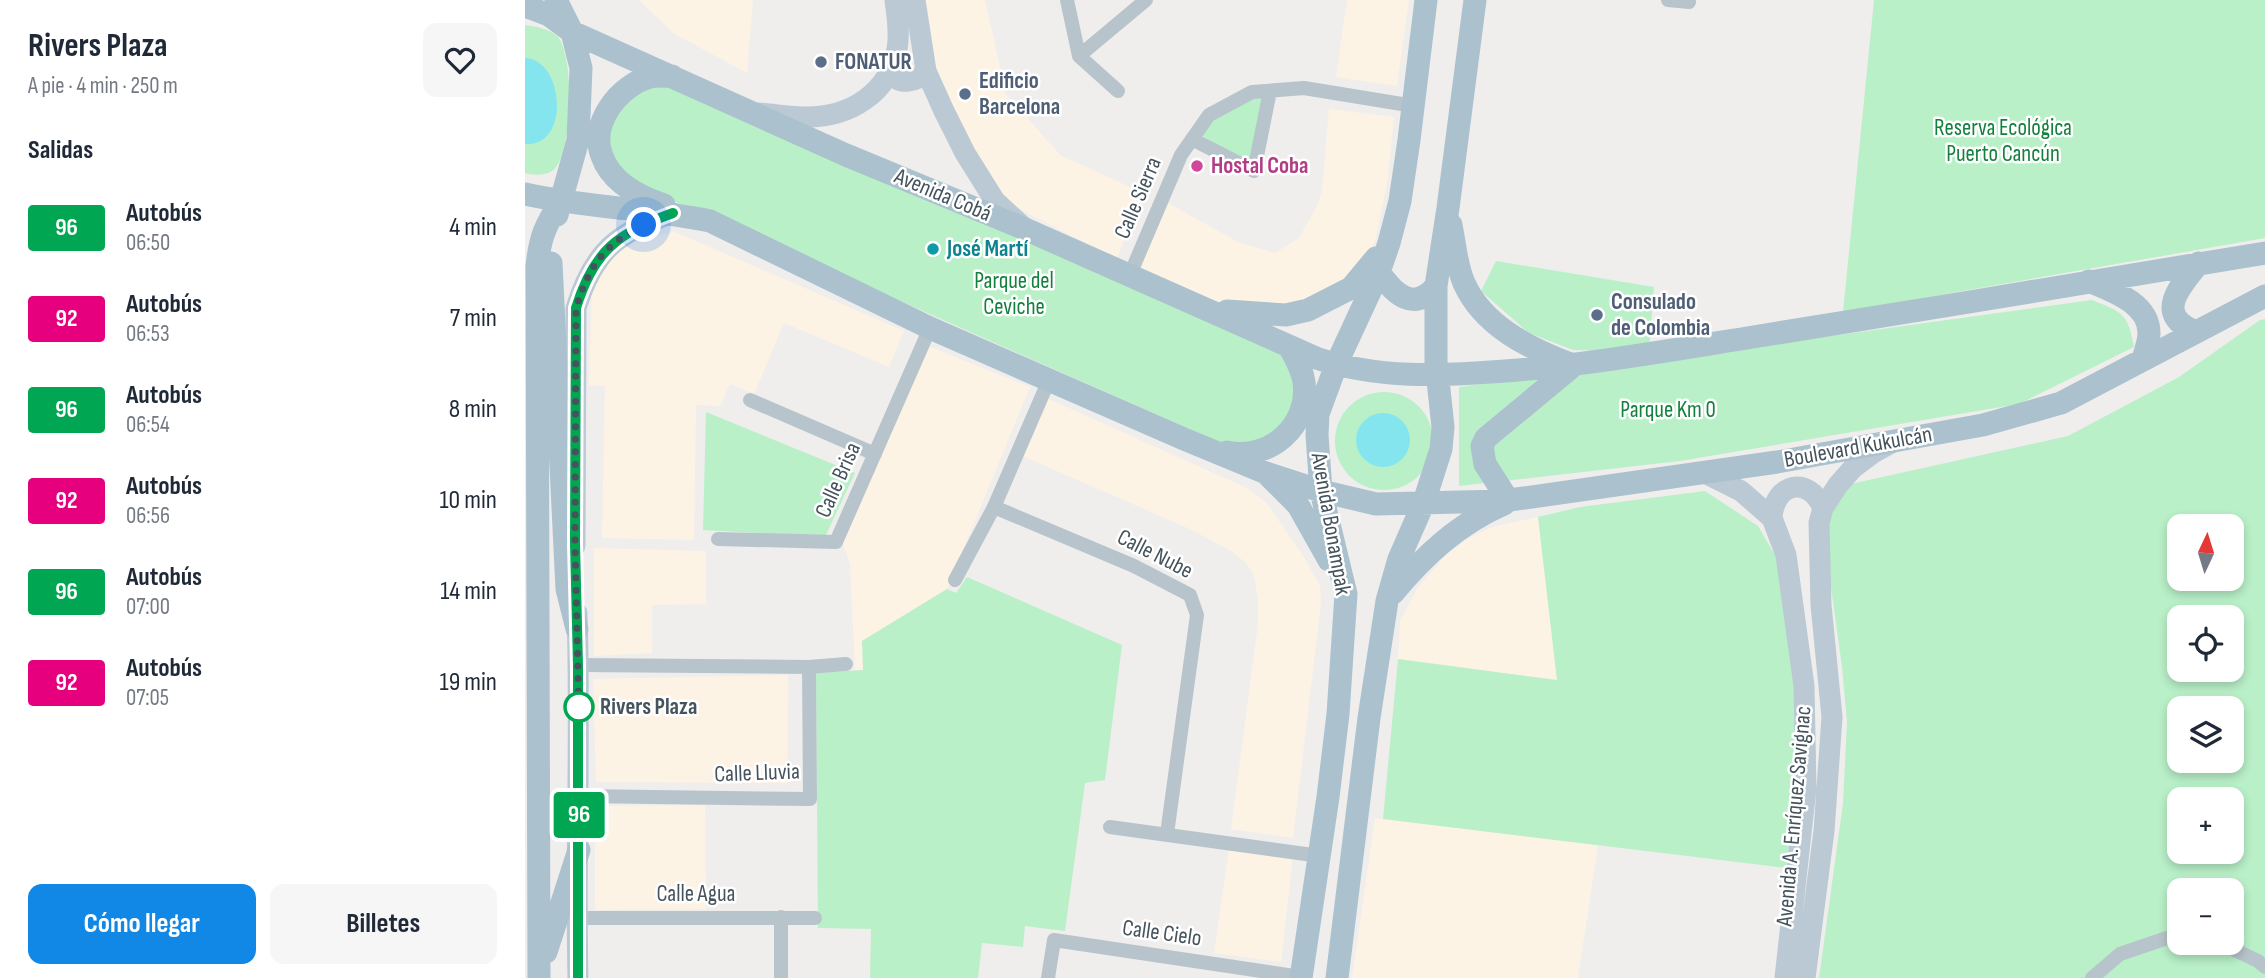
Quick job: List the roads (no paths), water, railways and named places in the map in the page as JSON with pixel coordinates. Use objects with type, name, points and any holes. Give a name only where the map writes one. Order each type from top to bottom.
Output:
[{"type":"main road","points":[[556,0],[572,32],[581,68],[578,140],[553,231],[550,256],[566,589],[577,629]]},
{"type":"main road","name":"Avenida Bonampak","points":[[1301,977],[1338,714],[1346,594],[1321,491],[1318,414],[1336,365],[1379,272],[1400,201],[1426,0]]},
{"type":"main road","name":"Avenida Bonampak","points":[[1337,978],[1369,718],[1387,601],[1399,559],[1424,502],[1441,449],[1443,426],[1437,375],[1436,286],[1475,0]]},
{"type":"main road","name":"Avenida Cobá","points":[[525,6],[549,15],[572,32],[846,155],[1025,229],[1289,346],[1336,365],[1399,374],[1437,375]]},
{"type":"main road","points":[[675,76],[651,77],[630,86],[613,101],[603,120],[598,142],[602,157],[612,174],[646,199],[710,221],[930,328],[1266,473],[1321,491],[1361,501],[1390,504],[1414,489],[1435,469]]},
{"type":"main road","points":[[525,194],[562,201],[673,213],[710,221]]},
{"type":"main road","points":[[539,975],[537,266],[542,233],[562,201]]},
{"type":"main road","points":[[1448,208],[1459,268],[1472,298],[1511,336],[1573,366]]},
{"type":"main road","points":[[1202,308],[1262,314],[1308,310],[1351,288],[1389,243]]},
{"type":"main road","points":[[1437,375],[1573,366],[2265,253]]},
{"type":"main road","points":[[2196,332],[2184,328],[2176,319],[2172,307],[2174,296],[2199,263]]},
{"type":"main road","points":[[1379,272],[1389,287],[1409,299],[1424,297],[1436,286]]},
{"type":"main road","points":[[2089,281],[2133,303],[2143,313],[2149,330],[2143,360]]},
{"type":"main road","name":"Boulevard Kukulcán","points":[[1390,504],[1510,500],[1777,462],[1983,425],[2061,403],[2265,296]]},
{"type":"main road","points":[[1199,445],[1235,453],[1255,452],[1270,447],[1290,430],[1302,408],[1305,390],[1301,369],[1289,346]]},
{"type":"main road","points":[[1387,601],[1414,567],[1435,547],[1485,512],[1510,500],[1483,459],[1482,446],[1486,438],[1573,366]]},
{"type":"main road","points":[[1324,397],[1357,374],[1371,371]]},
{"type":"main road","points":[[1399,374],[1415,383],[1441,414]]},
{"type":"main road","points":[[1319,454],[1339,482],[1361,501]]},
{"type":"main road","points":[[1266,473],[1298,505],[1322,545],[1346,594]]},
{"type":"main road","points":[[1338,714],[1344,722],[1353,725],[1362,724],[1369,718]]},
{"type":"main road","points":[[1328,797],[1334,789],[1347,786],[1357,792],[1360,801]]},
{"type":"main road","points":[[539,975],[579,850]]},
{"type":"street","points":[[753,112],[808,117],[836,114],[856,107],[876,92],[890,72],[898,47],[895,0]]},
{"type":"street","points":[[915,0],[926,71],[965,153],[995,201],[1025,229]]},
{"type":"street","points":[[1067,0],[1079,56],[1118,91]]},
{"type":"street","points":[[1079,56],[1146,0]]},
{"type":"street","points":[[1668,0],[1689,2]]},
{"type":"street","points":[[890,72],[895,78],[905,82],[917,79],[926,71]]},
{"type":"street","name":"Calle Sierra","points":[[1129,276],[1181,155],[1209,115],[1252,92],[1304,88],[1414,106]]},
{"type":"street","points":[[1192,139],[1254,171],[1270,91]]},
{"type":"street","points":[[578,978],[576,308],[585,279],[601,256],[622,236],[673,213]]},
{"type":"street","name":"Calle Brisa","points":[[718,538],[836,542],[930,328]]},
{"type":"street","points":[[955,580],[994,507],[1049,380]]},
{"type":"street","points":[[750,400],[875,454]]},
{"type":"street","name":"Avenida A. Enríquez Savignac","points":[[1805,978],[1824,831],[1832,717],[1821,605],[1819,533],[1823,508],[1853,468],[1895,441]]},
{"type":"street","name":"Avenida A. Enríquez Savignac","points":[[1705,472],[1741,491],[1772,518],[1786,555],[1804,686],[1806,788],[1785,978]]},
{"type":"street","points":[[1772,518],[1772,506],[1778,496],[1787,489],[1798,487],[1809,490],[1818,497],[1823,508]]},
{"type":"street","name":"Calle Nube","points":[[994,507],[1134,566],[1190,595],[1197,615],[1167,834]]},
{"type":"street","points":[[578,666],[809,667],[846,664]]},
{"type":"street","name":"Calle Lluvia","points":[[579,796],[810,799],[809,667]]},
{"type":"street","points":[[1110,827],[1319,856]]},
{"type":"street","points":[[781,917],[781,978]]},
{"type":"street","name":"Calle Agua","points":[[577,918],[815,918]]},
{"type":"street","points":[[2091,978],[2120,954],[2167,938]]},
{"type":"street","name":"Calle Cielo","points":[[1048,978],[1054,940],[1301,977]]},
{"type":"street","points":[[2242,955],[2265,967]]},
{"type":"water","points":[[525,58],[538,62],[548,72],[557,102],[550,132],[540,141],[525,144]]},
{"type":"water","points":[[1383,413],[1402,421],[1410,440],[1402,459],[1383,467],[1364,459],[1356,440],[1364,421]]},
{"type":"place","name":"FONATUR","points":[[821,62]]},
{"type":"place","name":"Edificio Barcelona","points":[[965,94]]},
{"type":"place","name":"Hostal Coba","points":[[1197,166]]},
{"type":"place","name":"José Martí","points":[[933,249]]},
{"type":"place","name":"Consulado de Colombia","points":[[1597,315]]},
{"type":"place","name":"Rivers Plaza","points":[[579,707]]},
{"type":"park label","name":"Reserva Ecológica Puerto Cancún","points":[[2003,141]]},
{"type":"park label","name":"Parque del Ceviche","points":[[1014,294]]},
{"type":"park label","name":"Parque Km 0","points":[[1668,410]]}]
